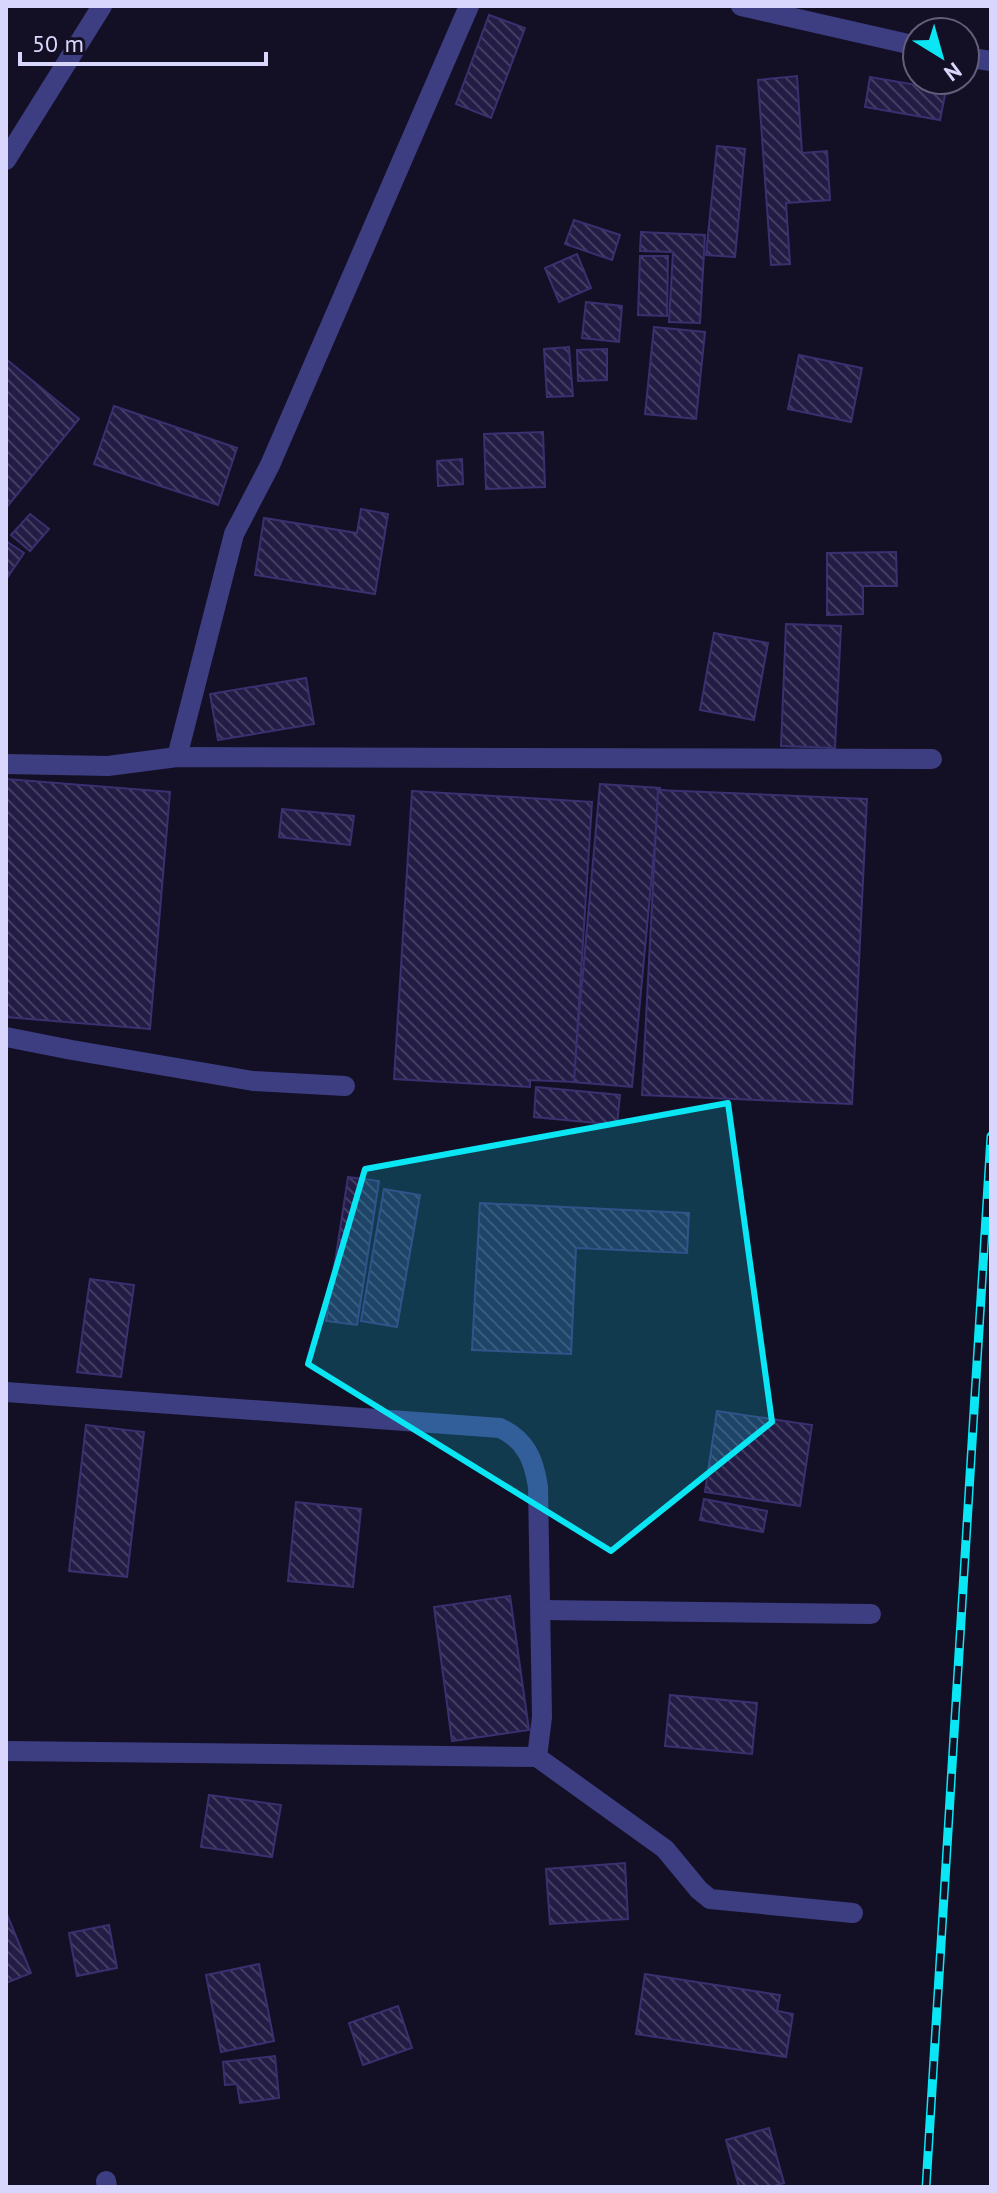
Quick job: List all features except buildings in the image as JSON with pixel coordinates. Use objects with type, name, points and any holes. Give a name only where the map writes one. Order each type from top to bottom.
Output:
[{"type":"street","points":[[6,160],[102,6]]},
{"type":"street","points":[[177,757],[234,534],[270,465],[469,6]]},
{"type":"street","points":[[741,6],[901,42]]},
{"type":"street","points":[[6,764],[108,766],[177,757],[932,759]]},
{"type":"street","points":[[6,1037],[253,1081],[345,1086]]},
{"type":"street","points":[[6,1392],[500,1428],[514,1435],[534,1466],[538,1487],[542,1717],[537,1757]]},
{"type":"street","points":[[541,1610],[871,1614]]},
{"type":"street","points":[[6,1751],[537,1757],[665,1849],[710,1899],[853,1913]]},
{"type":"highlighted area","points":[[728,1103],[772,1422],[611,1551],[308,1364],[365,1169]]},
{"type":"railway","points":[[926,2187],[991,1136]]}]
